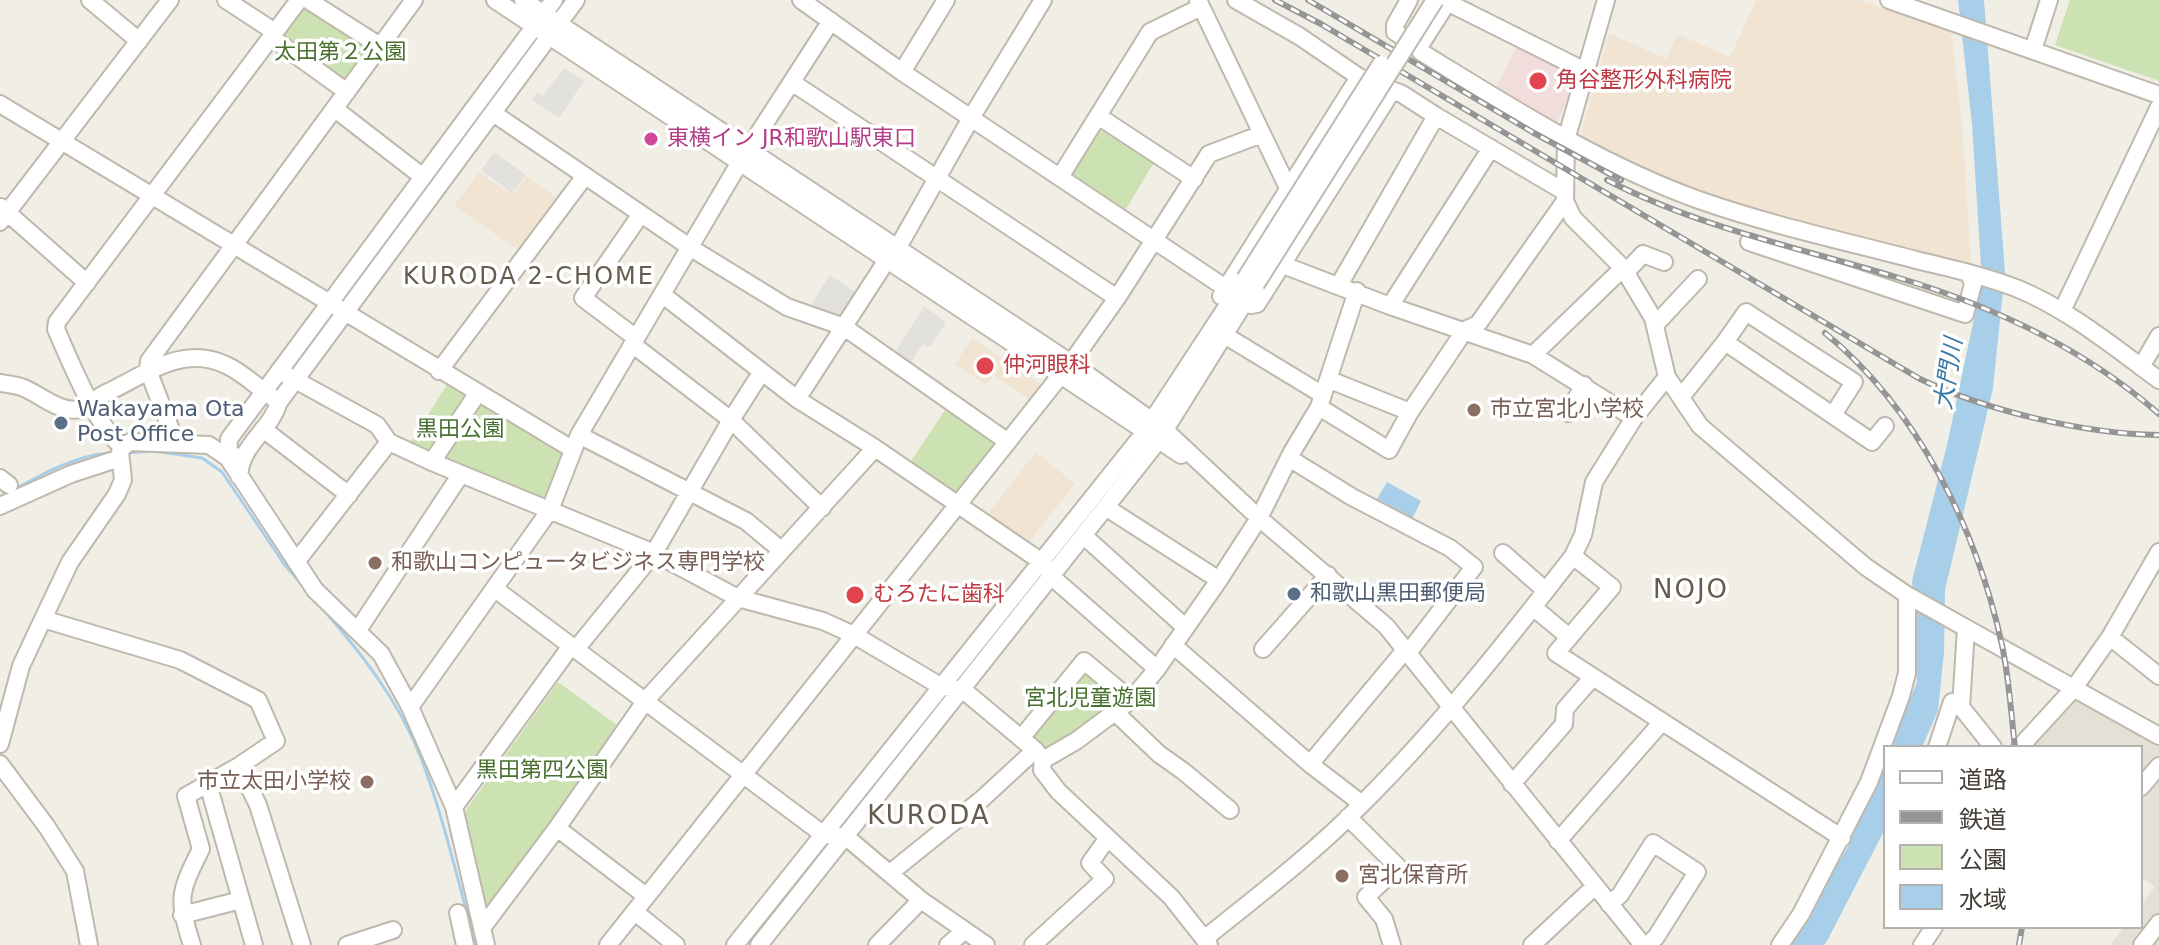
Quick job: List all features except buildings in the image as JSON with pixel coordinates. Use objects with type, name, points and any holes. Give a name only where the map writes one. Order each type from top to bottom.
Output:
[{"type":"street","points":[[90,0],[139,41]]},
{"type":"street","points":[[87,283],[2,214],[170,0]]},
{"type":"street","points":[[226,0],[347,92]]},
{"type":"street","points":[[1,733],[21,666],[70,562],[117,494],[123,480],[122,452],[93,404],[56,329],[57,322],[299,0]]},
{"type":"street","points":[[308,0],[380,46]]},
{"type":"street","points":[[176,443],[148,370],[149,361],[414,0]]},
{"type":"street","points":[[495,0],[544,13]]},
{"type":"street","points":[[523,0],[544,13],[554,30],[1065,369],[1206,470],[1386,626],[1638,943],[1656,937],[1697,872],[1653,843],[1620,895],[1609,904]]},
{"type":"street","points":[[239,476],[240,461],[246,449],[276,412],[279,402],[576,0]]},
{"type":"street","points":[[801,0],[902,72],[1251,305],[1257,304],[1283,265],[1392,91]]},
{"type":"street","points":[[410,707],[550,510],[576,442],[744,156],[793,83],[827,18],[833,0]]},
{"type":"street","points":[[902,72],[946,0]]},
{"type":"street","points":[[797,399],[938,180],[971,118],[1043,0]]},
{"type":"street","points":[[1236,0],[1299,36],[1359,77],[1402,94],[1565,196]]},
{"type":"street","points":[[1409,0],[1395,25],[1395,32],[1419,47],[1421,52],[1566,140],[1654,183],[1747,216],[1971,274],[2017,289],[2062,311],[2159,380]]},
{"type":"street","points":[[1250,282],[1422,0]]},
{"type":"street","points":[[1606,0],[1566,140],[1565,196],[1573,218],[1624,270],[1655,325],[1667,377],[1700,426],[1866,567],[1961,626],[2159,736]]},
{"type":"street","points":[[1889,0],[2159,95]]},
{"type":"street","points":[[2033,50],[2049,0]]},
{"type":"street","points":[[1419,47],[1444,1]]},
{"type":"street","points":[[759,945],[1107,508],[1155,431],[1195,341],[1235,294],[1250,282],[1444,1]]},
{"type":"street","points":[[1444,1],[1585,71]]},
{"type":"street","points":[[1060,177],[1150,32],[1200,3],[1289,190]]},
{"type":"street","points":[[228,458],[229,439],[544,13]]},
{"type":"street","points":[[735,945],[1042,562],[1155,431],[1226,336],[1235,294],[1289,190],[1359,77]]},
{"type":"street","points":[[793,83],[1117,298]]},
{"type":"street","points":[[0,104],[331,302],[477,394],[746,521],[781,550]]},
{"type":"street","points":[[2062,311],[2159,107]]},
{"type":"street","points":[[335,109],[423,177]]},
{"type":"street","points":[[493,113],[691,248],[787,307],[844,327],[1008,442]]},
{"type":"street","points":[[1098,116],[1194,179]]},
{"type":"street","points":[[1339,285],[1436,116]]},
{"type":"street","points":[[608,945],[1065,369],[1117,298],[1209,154],[1262,134]]},
{"type":"street","points":[[1390,306],[1491,148]]},
{"type":"street","points":[[439,371],[585,176]]},
{"type":"street","points":[[1226,336],[1324,394],[1389,450],[1410,412],[1465,330],[1478,324],[1565,196]]},
{"type":"street","points":[[641,214],[583,298],[731,420],[822,508]]},
{"type":"street","points":[[1749,242],[1965,314],[1973,284],[1971,274]]},
{"type":"street","points":[[1533,355],[1643,254],[1664,262]]},
{"type":"street","points":[[1283,265],[1533,355],[1634,418]]},
{"type":"street","points":[[1655,325],[1698,283]]},
{"type":"street","points":[[890,873],[1039,755],[1076,741],[1116,713],[1157,669],[1259,518],[1324,394],[1357,291]]},
{"type":"street","points":[[663,295],[797,399],[875,448],[1042,562],[1052,577],[1157,669]]},
{"type":"street","points":[[1681,397],[1746,312],[1854,382],[1833,415]]},
{"type":"street","points":[[2141,367],[2159,336]]},
{"type":"street","points":[[1725,342],[1872,442],[1885,426]]},
{"type":"street","points":[[0,383],[22,387],[64,408],[79,410],[148,370],[186,357],[204,357],[228,366],[279,402]]},
{"type":"street","points":[[279,371],[377,425],[389,442],[654,553],[738,598],[823,621],[854,635],[942,687],[962,689],[1022,737],[1039,755],[1042,770],[1058,791],[1171,897],[1207,942],[1362,804],[1453,708],[1573,556],[1583,535],[1594,482],[1634,418],[1667,377]]},
{"type":"street","points":[[454,807],[573,648],[654,553],[761,373]]},
{"type":"street","points":[[1568,413],[1584,385]]},
{"type":"street","points":[[432,462],[477,394]]},
{"type":"street","points":[[1324,394],[1410,412]]},
{"type":"street","points":[[263,429],[349,495]]},
{"type":"street","points":[[0,506],[122,452],[130,442],[209,445],[229,439]]},
{"type":"street","points":[[296,562],[389,442]]},
{"type":"street","points":[[209,445],[228,458],[315,590],[381,654],[410,707],[454,807],[484,937]]},
{"type":"street","points":[[484,937],[646,700],[875,448]]},
{"type":"street","points":[[228,458],[246,449]]},
{"type":"street","points":[[1289,458],[1352,497],[1450,548],[1474,567],[1310,764]]},
{"type":"street","points":[[358,630],[461,474]]},
{"type":"street","points":[[1107,508],[1219,580]]},
{"type":"street","points":[[1084,536],[1185,627]]},
{"type":"street","points":[[2024,745],[2074,688],[2110,637],[2159,552]]},
{"type":"street","points":[[1503,553],[1546,591]]},
{"type":"street","points":[[1573,556],[1612,587],[1556,653],[1842,838]]},
{"type":"street","points":[[1263,649],[1328,575]]},
{"type":"street","points":[[495,589],[824,835],[845,836],[921,900],[986,945]]},
{"type":"street","points":[[1780,945],[1801,914],[1842,838],[1869,782],[1901,696],[1907,673],[1909,596]]},
{"type":"street","points":[[1533,607],[1569,637]]},
{"type":"street","points":[[43,619],[180,660],[258,700],[276,741],[186,796],[201,849],[182,887],[182,915],[192,945]]},
{"type":"street","points":[[1961,626],[1961,707]]},
{"type":"street","points":[[2110,637],[2159,676]]},
{"type":"street","points":[[1173,645],[1310,764],[1362,804]]},
{"type":"street","points":[[1022,737],[1084,661],[1131,700]]},
{"type":"street","points":[[1512,784],[1564,724],[1565,709],[1592,678]]},
{"type":"street","points":[[1938,745],[1952,702],[1961,707],[1991,745]]},
{"type":"street","points":[[1116,713],[1159,754],[1230,810]]},
{"type":"street","points":[[1558,841],[1661,723]]},
{"type":"street","points":[[0,764],[75,871],[89,945]]},
{"type":"street","points":[[239,766],[258,805],[302,945]]},
{"type":"street","points":[[2143,785],[2159,766]]},
{"type":"street","points":[[208,784],[254,945]]},
{"type":"street","points":[[1348,817],[1398,867],[1366,897],[1384,919],[1392,945]]},
{"type":"street","points":[[557,828],[646,896]]},
{"type":"street","points":[[1033,945],[1105,879],[1090,863],[1107,839]]},
{"type":"street","points":[[1532,945],[1594,887]]},
{"type":"street","points":[[182,915],[241,900]]},
{"type":"street","points":[[877,945],[921,900]]},
{"type":"street","points":[[635,912],[676,945]]},
{"type":"street","points":[[458,913],[465,945]]},
{"type":"street","points":[[2142,945],[2158,928]]},
{"type":"street","points":[[347,945],[372,942],[393,930]]},
{"type":"street","points":[[948,945],[964,931]]},
{"type":"shaded area","points":[[1756,0],[1859,0],[1951,29],[1962,123],[1971,265],[1829,231],[1703,195],[1589,142],[1581,132],[1609,33],[1666,59],[1677,34],[1730,57]]},
{"type":"shaded area","name":"角谷整形外科病院","points":[[1520,39],[1580,73],[1556,125],[1495,89]]},
{"type":"shaded area","points":[[563,69],[584,81],[559,118],[532,100],[537,92],[543,95]]},
{"type":"shaded area","points":[[494,152],[526,175],[512,193],[481,170]]},
{"type":"shaded area","points":[[479,172],[512,195],[527,176],[558,199],[520,251],[454,206]]},
{"type":"shaded area","points":[[830,275],[858,294],[841,320],[807,310]]},
{"type":"shaded area","points":[[924,306],[946,322],[930,347],[923,344],[909,365],[894,354]]},
{"type":"shaded area","name":"仲河眼科","points":[[972,338],[1004,359],[986,385],[955,364]]},
{"type":"shaded area","points":[[1005,360],[1043,386],[1032,401],[994,376]]},
{"type":"shaded area","points":[[1036,452],[1075,484],[1028,543],[986,516]]},
{"type":"shaded area","points":[[2077,697],[2159,744],[2159,945],[2110,945],[2122,929],[2143,929],[2143,902],[2155,887],[2143,878],[2143,745],[2031,745]]},
{"type":"green space","points":[[2070,0],[2159,0],[2159,81],[2055,45]]},
{"type":"green space","name":"太田第２公園","points":[[303,1],[373,47],[346,87],[276,36]]},
{"type":"green space","points":[[1098,127],[1155,161],[1124,212],[1069,175]]},
{"type":"green space","name":"黒田公園","points":[[448,383],[567,450],[548,502],[408,446]]},
{"type":"green space","points":[[947,407],[994,440],[995,445],[958,491],[952,492],[909,464]]},
{"type":"green space","name":"宮北児童遊園","points":[[1083,668],[1124,696],[1048,753],[1032,738],[1032,733]]},
{"type":"green space","name":"黒田第四公園","points":[[558,682],[621,728],[485,917],[463,814]]},
{"type":"water","points":[[1958,0],[1984,0],[2005,272],[1993,388],[1945,590],[1944,652],[1938,711],[1923,745],[1891,745],[1917,682],[1912,581],[1947,445],[1982,281],[1972,124]]},
{"type":"water","points":[[1387,482],[1421,501],[1412,519],[1377,499]]},
{"type":"water","points":[[1883,764],[1883,833],[1827,941],[1824,945],[1788,945],[1849,845]]},
{"type":"waterway","points":[[126,453],[154,451],[202,458],[222,472],[284,564],[305,588]]},
{"type":"waterway","points":[[3,496],[69,463],[110,453]]},
{"type":"waterway","points":[[320,606],[377,678],[412,737],[437,804],[476,945]]},
{"type":"railway","points":[[1275,0],[1321,24],[1920,379],[1975,401],[2037,419],[2130,434],[2159,435]]},
{"type":"railway","points":[[1308,0],[1534,133],[1621,180]]},
{"type":"railway","points":[[1607,180],[1713,224],[1896,277],[1966,301],[2068,349],[2159,414]]},
{"type":"railway","points":[[1825,333],[1888,398],[1939,474],[1960,516],[1977,558],[2002,645],[2015,745]]},
{"type":"railway","points":[[2019,945],[2022,929]]},
{"type":"place","name":"角谷整形外科病院","points":[[1538,81]]},
{"type":"place","name":"東横イン JR和歌山駅東口","points":[[651,139]]},
{"type":"place","name":"仲河眼科","points":[[985,366]]},
{"type":"place","name":"市立宮北小学校","points":[[1474,410]]},
{"type":"place","name":"Wakayama Ota Post Office","points":[[61,423]]},
{"type":"place","name":"和歌山コンピュータビジネス専門学校","points":[[375,563]]},
{"type":"place","name":"和歌山黒田郵便局","points":[[1294,594]]},
{"type":"place","name":"むろたに歯科","points":[[855,595]]},
{"type":"place","name":"市立太田小学校","points":[[367,782]]},
{"type":"place","name":"宮北保育所","points":[[1342,876]]},
{"type":"district","name":"KURODA 2-CHOME","points":[[529,278]]},
{"type":"district","name":"NOJO","points":[[1691,591]]},
{"type":"district","name":"KURODA","points":[[929,817]]},
{"type":"water label","name":"大門川","points":[[1950,374]]}]
